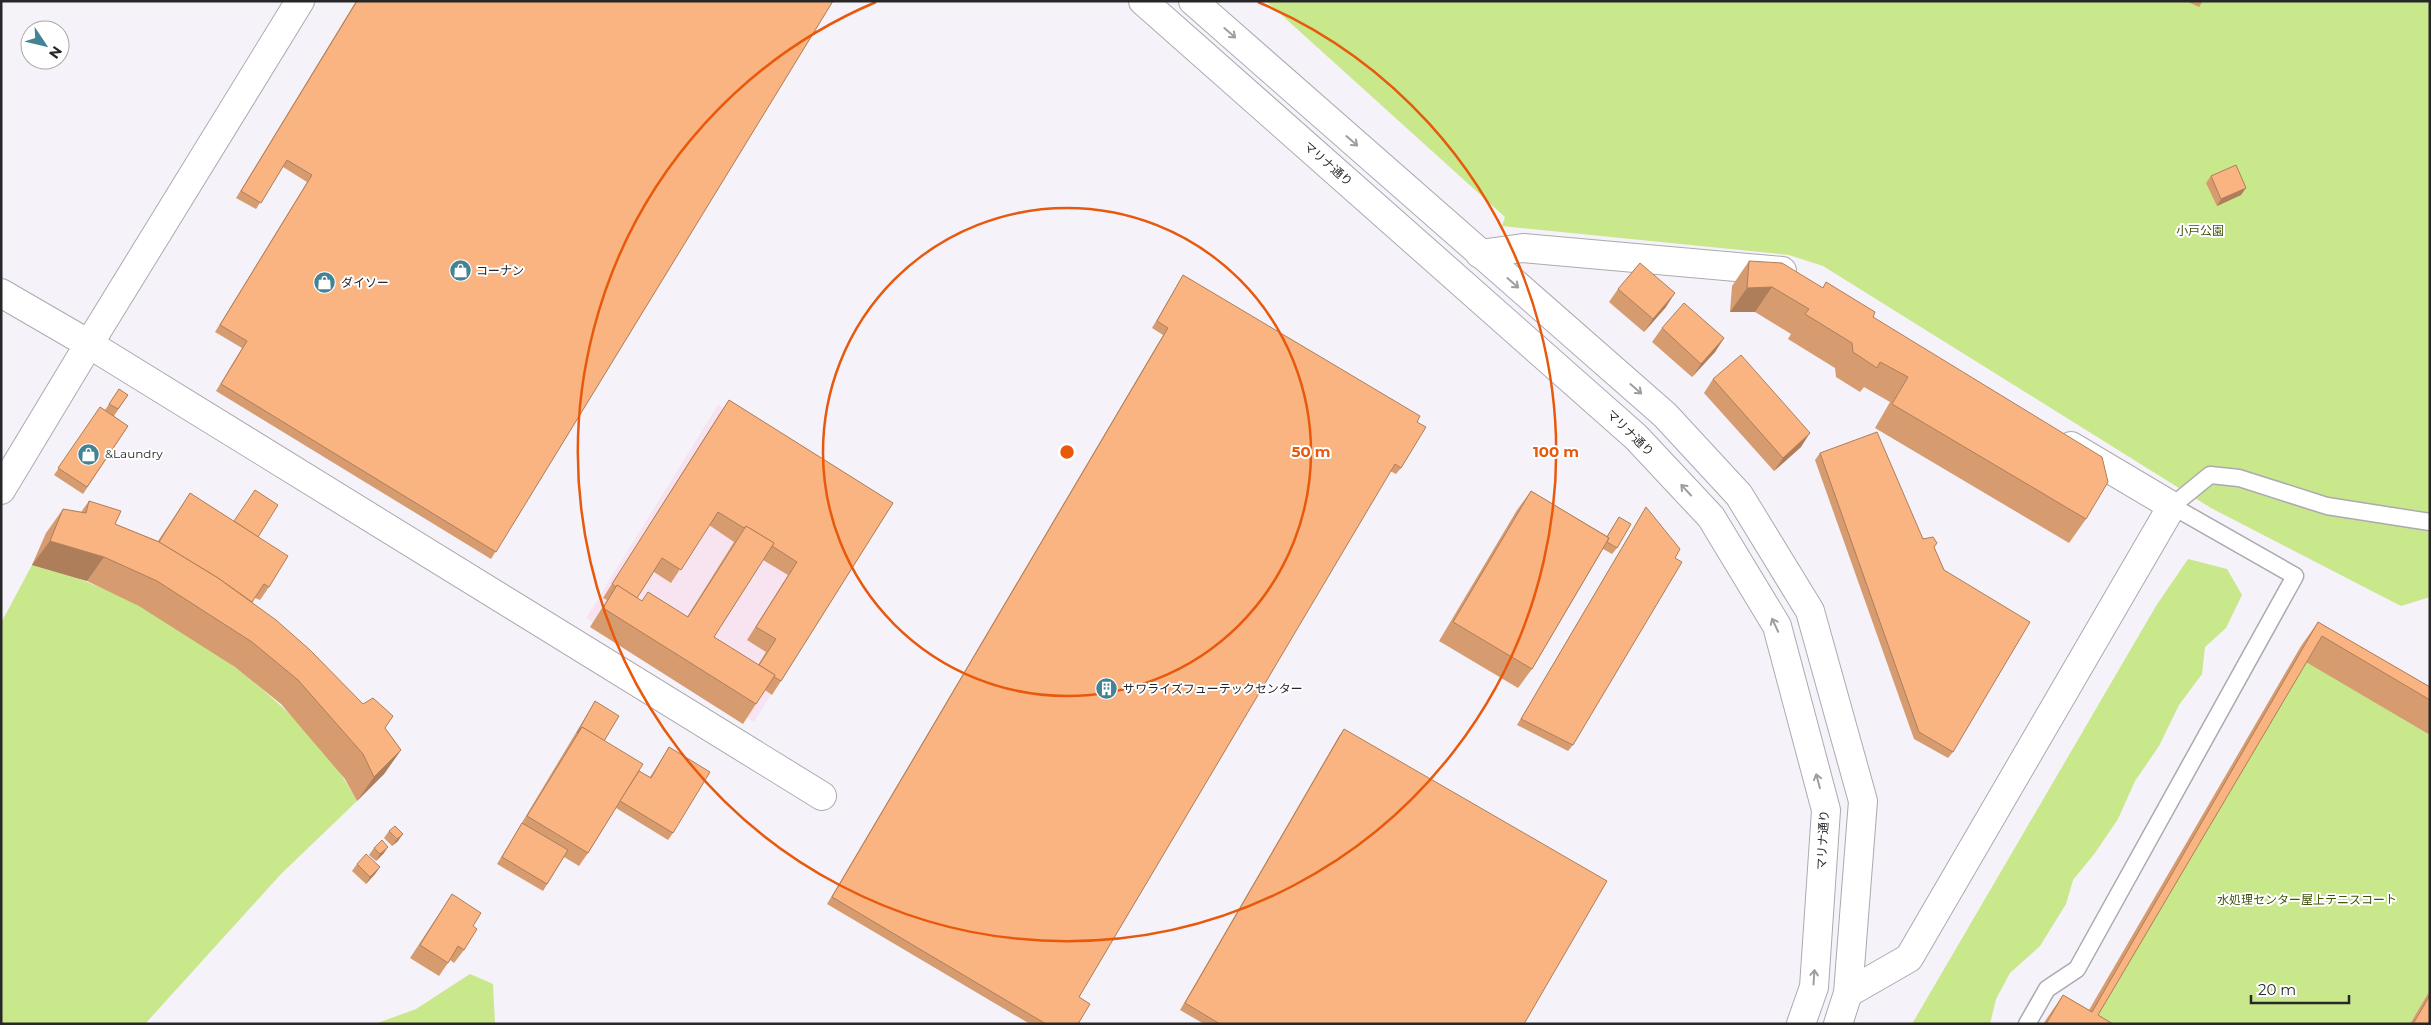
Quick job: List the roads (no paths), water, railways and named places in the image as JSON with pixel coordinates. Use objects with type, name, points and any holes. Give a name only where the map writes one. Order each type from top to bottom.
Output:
[{"type":"street","points":[[1,490],[300,1]]},
{"type":"street","name":"マリナ通り","points":[[1143,1],[1636,437],[1712,517],[1777,626],[1826,810],[1814,987],[1801,1024]]},
{"type":"street","points":[[1193,1],[1672,422],[1739,495],[1810,612],[1863,802],[1848,994],[1838,1024]]},
{"type":"street","points":[[1480,254],[1524,248],[1782,271],[1808,286]]},
{"type":"street","points":[[1,293],[89,344],[822,796]]},
{"type":"street","points":[[1848,994],[1909,958],[2172,506],[2054,435]]},
{"type":"lane","points":[[2027,1024],[2047,989],[2077,968],[2295,576],[2172,506],[2210,475],[2239,478],[2327,506],[2430,522]]},
{"type":"place","name":"コーナン","points":[[460,271]]},
{"type":"place","name":"ダイソー","points":[[325,283]]},
{"type":"place","name":"&Laundry","points":[[89,454]]},
{"type":"place","name":"サワライズフューテックセンター","points":[[1107,689]]},
{"type":"park label","name":"小戸公園","points":[[2200,231]]},
{"type":"park label","name":"水処理センター屋上テニスコート","points":[[2307,900]]}]
